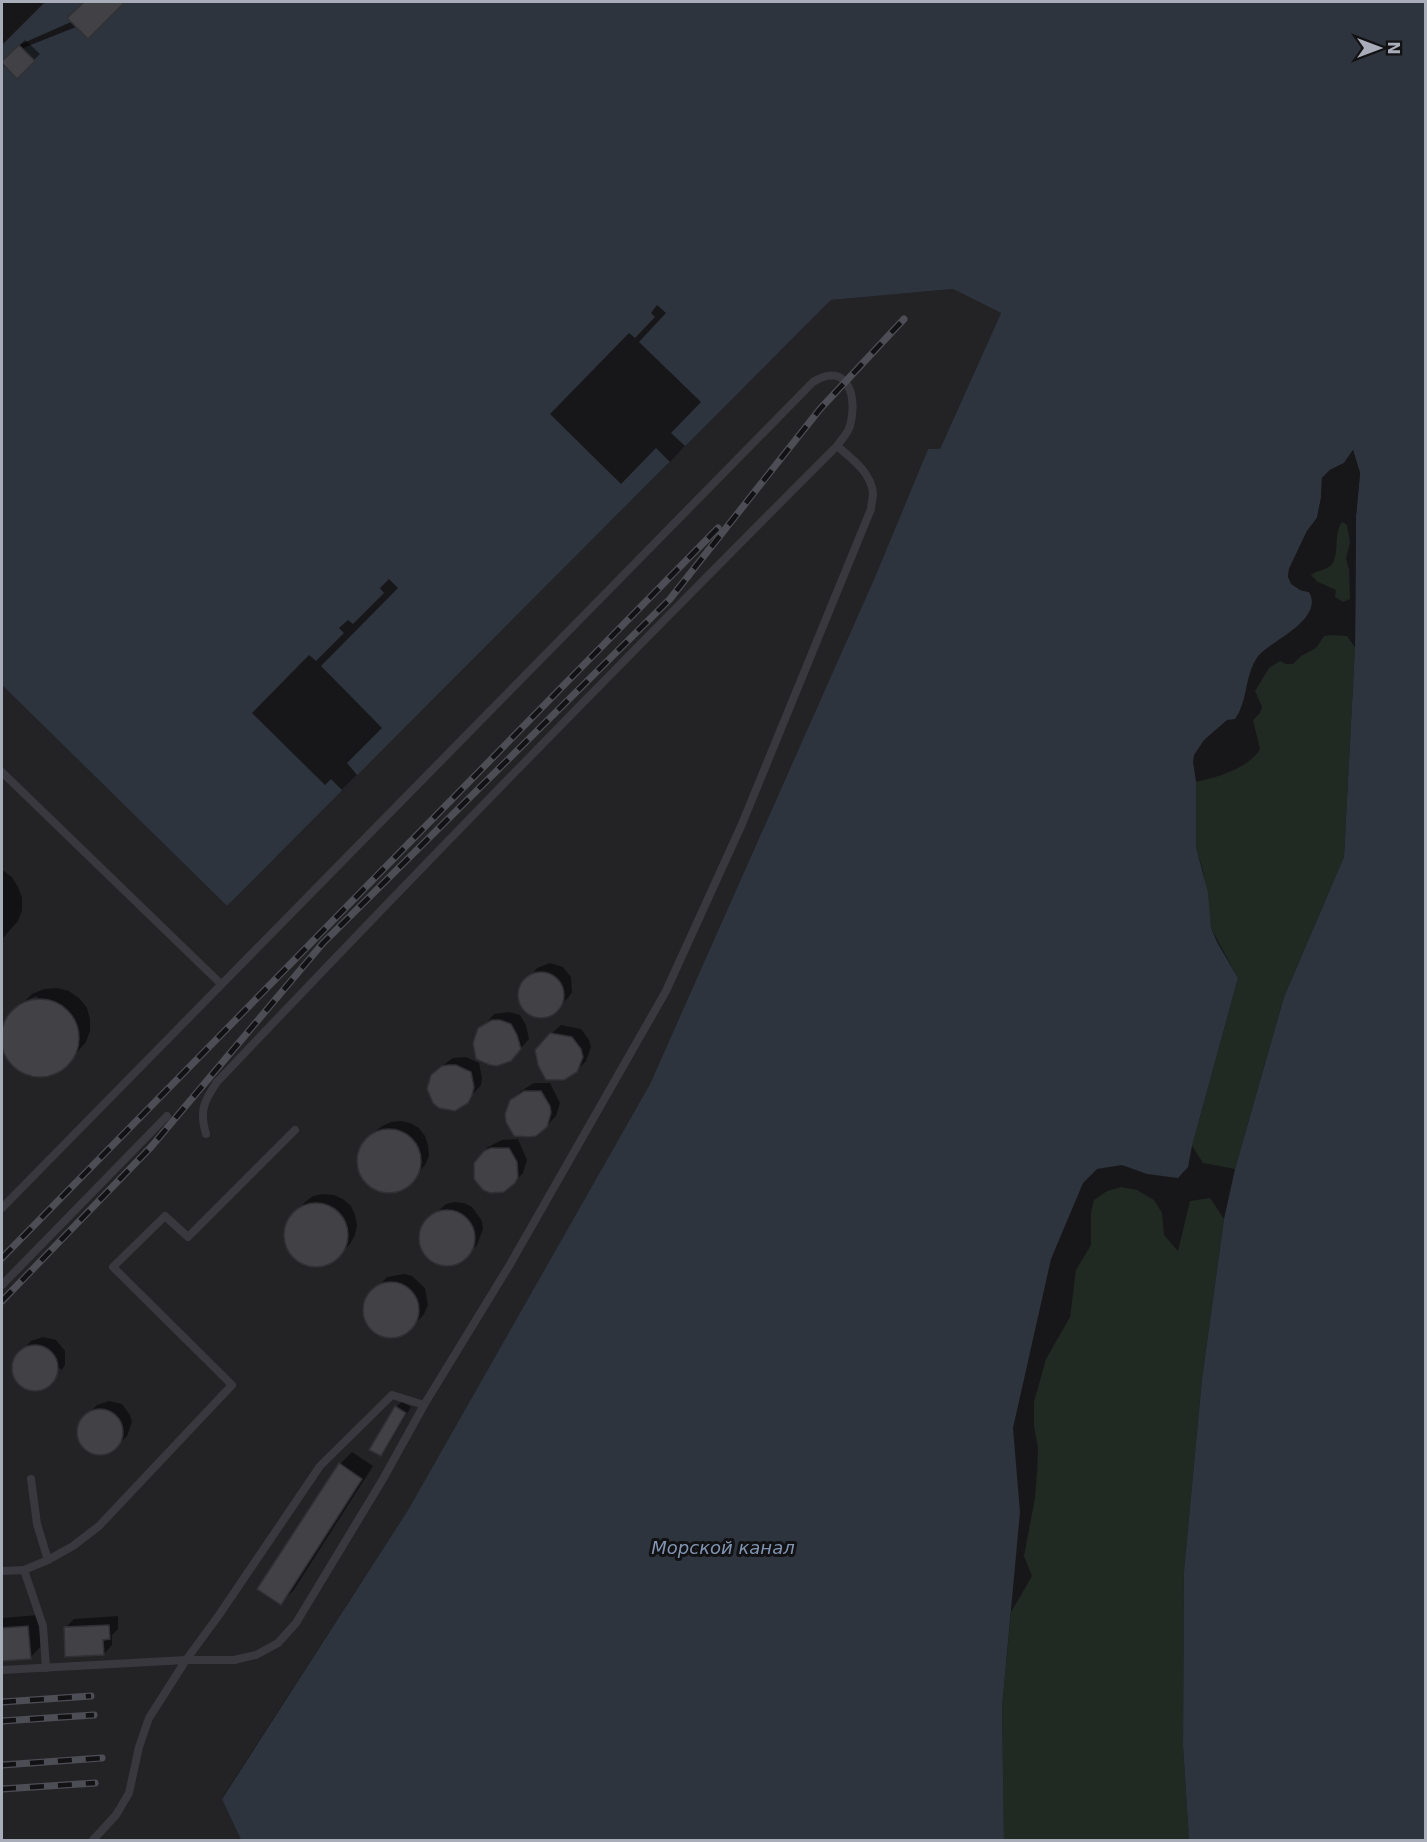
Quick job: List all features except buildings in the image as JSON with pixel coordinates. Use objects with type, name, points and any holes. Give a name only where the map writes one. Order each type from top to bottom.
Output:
[{"type":"lane","points":[[2,1208],[813,382],[824,375],[836,375],[846,381],[852,393],[854,407],[850,429],[837,446],[395,894],[217,1082],[206,1099],[201,1119],[206,1134]]},
{"type":"lane","points":[[2,1670],[186,1660],[234,1660],[256,1655],[278,1643],[296,1623],[509,1266],[666,991],[742,824],[871,509],[873,493],[868,479],[857,464],[837,446]]},
{"type":"lane","points":[[2,772],[221,984]]},
{"type":"lane","points":[[2,1286],[167,1116]]},
{"type":"lane","points":[[2,1571],[24,1570],[48,1560],[73,1546],[99,1526],[232,1385],[113,1267],[165,1216],[188,1237],[295,1130]]},
{"type":"lane","points":[[93,1840],[116,1815],[129,1793],[139,1747],[149,1718],[186,1660],[320,1466],[392,1395],[424,1405]]},
{"type":"lane","points":[[31,1479],[37,1524],[48,1560]]},
{"type":"lane","points":[[24,1570],[43,1626],[46,1668]]},
{"type":"shaded area","points":[[953,289],[1001,313],[940,449],[928,449],[875,577],[650,1084],[408,1510],[222,1798],[241,1840],[2,1840],[2,685],[227,906],[831,300]]},
{"type":"shaded area","points":[[1342,522],[1347,525],[1350,542],[1346,558],[1349,569],[1350,599],[1343,602],[1335,597],[1336,590],[1318,582],[1311,575],[1332,564]]},
{"type":"shaded area","points":[[1324,636],[1347,636],[1355,647],[1344,857],[1284,997],[1235,1169],[1203,1163],[1192,1146],[1238,978],[1211,928],[1203,871],[1196,847],[1196,782],[1231,771],[1255,756],[1260,749],[1253,720],[1262,707],[1255,691],[1269,668],[1280,661],[1293,664],[1301,656],[1316,648]]},
{"type":"shaded area","points":[[1121,1187],[1137,1190],[1154,1200],[1162,1213],[1164,1235],[1178,1251],[1190,1201],[1210,1198],[1224,1219],[1202,1379],[1184,1571],[1183,1746],[1189,1840],[1004,1840],[1002,1707],[1011,1612],[1032,1576],[1024,1556],[1035,1498],[1037,1473],[1038,1448],[1034,1427],[1034,1402],[1046,1359],[1070,1317],[1076,1270],[1091,1245],[1091,1212],[1094,1200],[1107,1191]]},
{"type":"water","name":"Морской канал","points":[[2,2],[1425,2],[1425,1840],[1189,1840],[1183,1746],[1184,1571],[1202,1379],[1224,1219],[1235,1169],[1284,997],[1344,857],[1355,647],[1356,516],[1360,473],[1353,450],[1344,463],[1330,470],[1322,478],[1317,518],[1307,531],[1289,569],[1288,577],[1300,590],[1309,592],[1312,602],[1310,611],[1296,627],[1261,653],[1252,668],[1243,703],[1235,719],[1227,720],[1204,740],[1194,755],[1196,847],[1208,893],[1211,928],[1238,978],[1188,1167],[1178,1178],[1147,1174],[1122,1165],[1097,1169],[1083,1183],[1051,1259],[1013,1428],[1020,1512],[1002,1707],[1004,1840],[241,1840],[222,1799],[408,1510],[650,1084],[875,577],[928,449],[940,449],[1001,313],[953,289],[831,300],[227,906],[2,685]]},
{"type":"pier","points":[[4,2],[45,2],[2,45],[2,4]]},
{"type":"pier","points":[[84,2],[125,2],[88,39],[76,27],[23,48],[35,61],[17,79],[4,66],[2,67],[2,61],[19,45],[71,22],[67,18]]},
{"type":"pier","points":[[657,305],[666,313],[639,342],[701,402],[671,433],[685,446],[670,462],[656,448],[621,484],[550,414],[629,333],[635,338],[655,317],[651,313]]},
{"type":"pier","points":[[1353,450],[1360,473],[1356,516],[1355,647],[1352,643],[1353,516],[1357,473],[1352,456],[1346,466],[1332,473],[1325,480],[1319,519],[1292,570],[1294,582],[1310,590],[1316,598],[1315,608],[1310,617],[1306,617],[1312,608],[1313,599],[1309,592],[1300,590],[1291,584],[1288,577],[1289,569],[1307,531],[1317,518],[1322,478],[1330,470],[1344,463]]},
{"type":"pier","points":[[389,579],[398,588],[321,666],[382,728],[347,763],[357,775],[342,790],[331,779],[325,785],[252,713],[309,655],[316,661],[344,633],[339,628],[348,620],[353,624],[384,593],[380,588]]},
{"type":"railway","points":[[2,1301],[151,1147],[323,943],[670,599],[820,409],[904,319]]},
{"type":"railway","points":[[2,1258],[718,528]]},
{"type":"railway","points":[[2,1702],[91,1696]]},
{"type":"railway","points":[[2,1721],[94,1715]]},
{"type":"railway","points":[[2,1765],[102,1758]]},
{"type":"railway","points":[[2,1789],[95,1783]]}]
